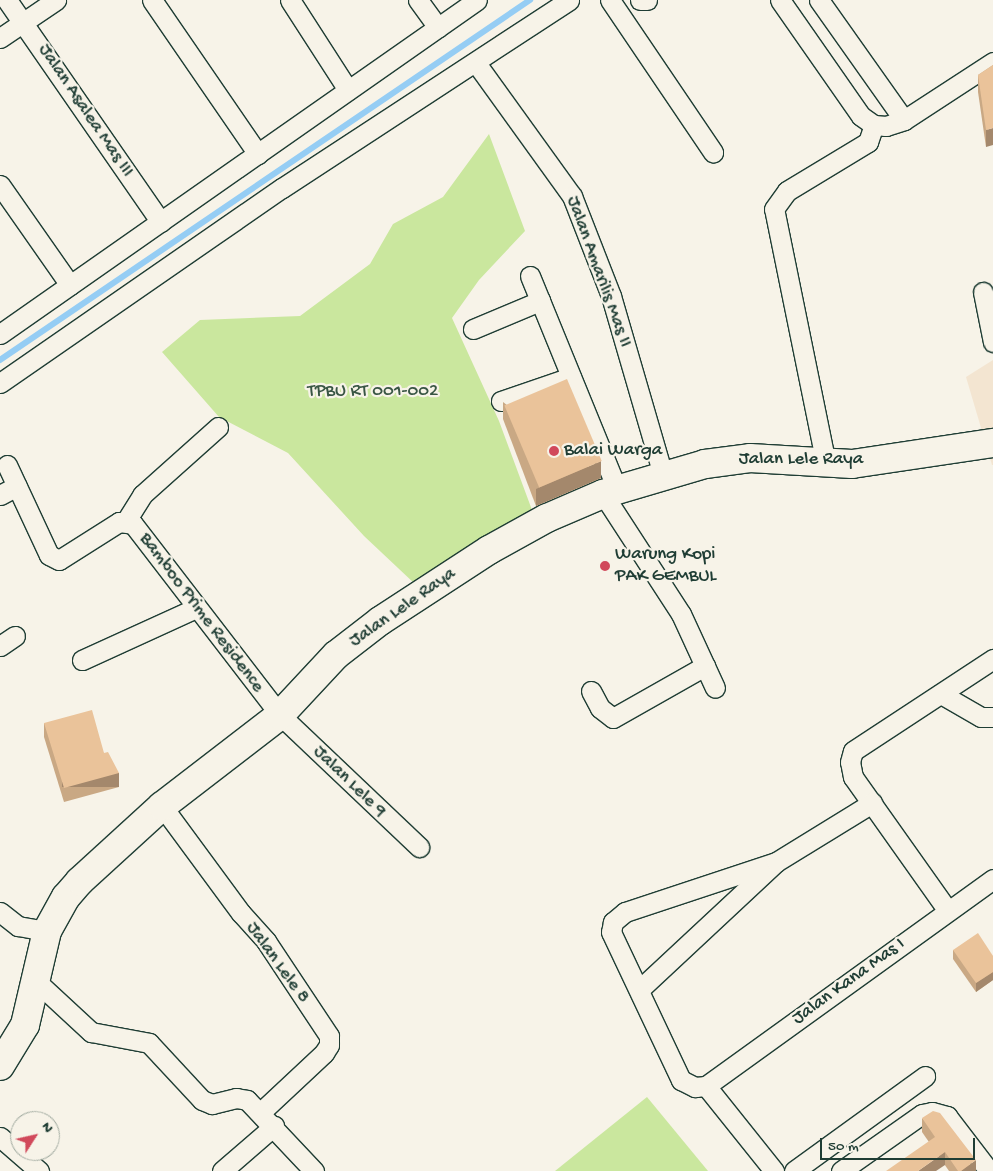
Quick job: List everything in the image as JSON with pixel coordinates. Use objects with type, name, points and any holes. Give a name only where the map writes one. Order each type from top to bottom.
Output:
[{"type":"street","name":"Jalan Asalea Mas III","points":[[7,0],[161,222]]},
{"type":"street","points":[[0,38],[56,0]]},
{"type":"street","points":[[152,0],[258,154]]},
{"type":"street","points":[[290,0],[348,90]]},
{"type":"street","points":[[418,0],[438,28]]},
{"type":"street","points":[[0,334],[477,0]]},
{"type":"street","points":[[1,381],[282,188],[476,63],[569,0]]},
{"type":"street","points":[[610,0],[713,152]]},
{"type":"street","points":[[640,0],[647,0]]},
{"type":"street","points":[[780,0],[861,116],[874,125],[886,126],[904,120],[993,62]]},
{"type":"street","points":[[820,0],[904,120]]},
{"type":"street","name":"Jalan Amarilis Mas II","points":[[476,63],[572,196],[611,296],[663,475]]},
{"type":"street","points":[[826,464],[774,209],[787,191],[868,142],[874,125]]},
{"type":"street","points":[[0,185],[70,285]]},
{"type":"street","points":[[530,276],[571,377],[610,491],[681,614],[715,688]]},
{"type":"street","points":[[983,292],[993,342]]},
{"type":"street","points":[[473,329],[540,301]]},
{"type":"street","points":[[502,401],[571,377]]},
{"type":"street","points":[[126,521],[142,495],[218,427]]},
{"type":"street","name":"Jalan Lele Raya","points":[[0,1066],[25,1026],[38,982],[47,931],[66,897],[80,881],[162,806],[280,715],[336,655],[380,620],[519,533],[610,491],[663,475],[704,464],[750,458],[826,464],[852,464],[993,443]]},
{"type":"street","name":"Bamboo Prime Residence","points":[[7,464],[48,555],[59,560],[119,522],[126,521],[133,524],[280,715]]},
{"type":"street","points":[[0,495],[17,486]]},
{"type":"street","points":[[82,660],[196,608]]},
{"type":"street","points":[[948,911],[853,777],[850,762],[853,751],[993,659]]},
{"type":"street","points":[[591,691],[600,708],[613,718],[705,666]]},
{"type":"street","points":[[941,694],[981,717],[993,717]]},
{"type":"street","name":"Jalan Lele 9","points":[[280,715],[418,847]]},
{"type":"street","points":[[640,989],[776,862],[872,803]]},
{"type":"street","name":"Jalan Lele 8","points":[[162,806],[240,913],[266,941],[328,1036],[329,1045],[324,1052],[260,1112]]},
{"type":"street","points":[[774,1171],[706,1086],[696,1087],[681,1080],[640,989],[611,932],[614,922],[624,912],[776,862]]},
{"type":"street","name":"Jalan Kana Mas I","points":[[706,1086],[993,879]]},
{"type":"street","points":[[0,912],[18,926],[47,931]]},
{"type":"street","points":[[38,982],[91,1032],[149,1043],[202,1100],[212,1104],[236,1098],[246,1100],[274,1126],[314,1171]]},
{"type":"street","points":[[794,1171],[925,1076]]},
{"type":"street","points":[[895,1098],[913,1120]]},
{"type":"street","points":[[821,1150],[840,1171],[913,1120],[932,1112],[948,1116],[989,1171]]},
{"type":"street","points":[[222,1171],[274,1126]]},
{"type":"street","points":[[0,1137],[39,1171]]},
{"type":"shaded area","points":[[993,360],[993,465],[992,465],[966,377]]},
{"type":"green space","name":"TPBU RT 001-002","points":[[489,134],[525,231],[479,280],[452,318],[499,421],[532,510],[415,584],[364,536],[288,453],[219,417],[162,352],[200,320],[300,316],[370,264],[393,224],[443,197]]},
{"type":"green space","points":[[647,1097],[708,1171],[555,1171]]},
{"type":"building","points":[[993,65],[993,128],[986,130],[978,75]]},
{"type":"building","name":"Balai Warga","points":[[567,379],[602,461],[539,487],[504,406]]},
{"type":"building","points":[[92,710],[104,753],[108,752],[119,773],[64,788],[44,723]]},
{"type":"building","points":[[978,933],[993,956],[993,972],[976,983],[953,950]]},
{"type":"building","points":[[933,1111],[940,1113],[976,1160],[961,1171],[958,1171],[945,1152],[918,1171],[886,1171],[935,1137],[922,1118]]},
{"type":"waterway","points":[[0,360],[530,0]]},
{"type":"place","name":"Balai Warga","points":[[554,451]]},
{"type":"place","name":"Warung Kopi PAK GEMBUL","points":[[605,566]]}]
